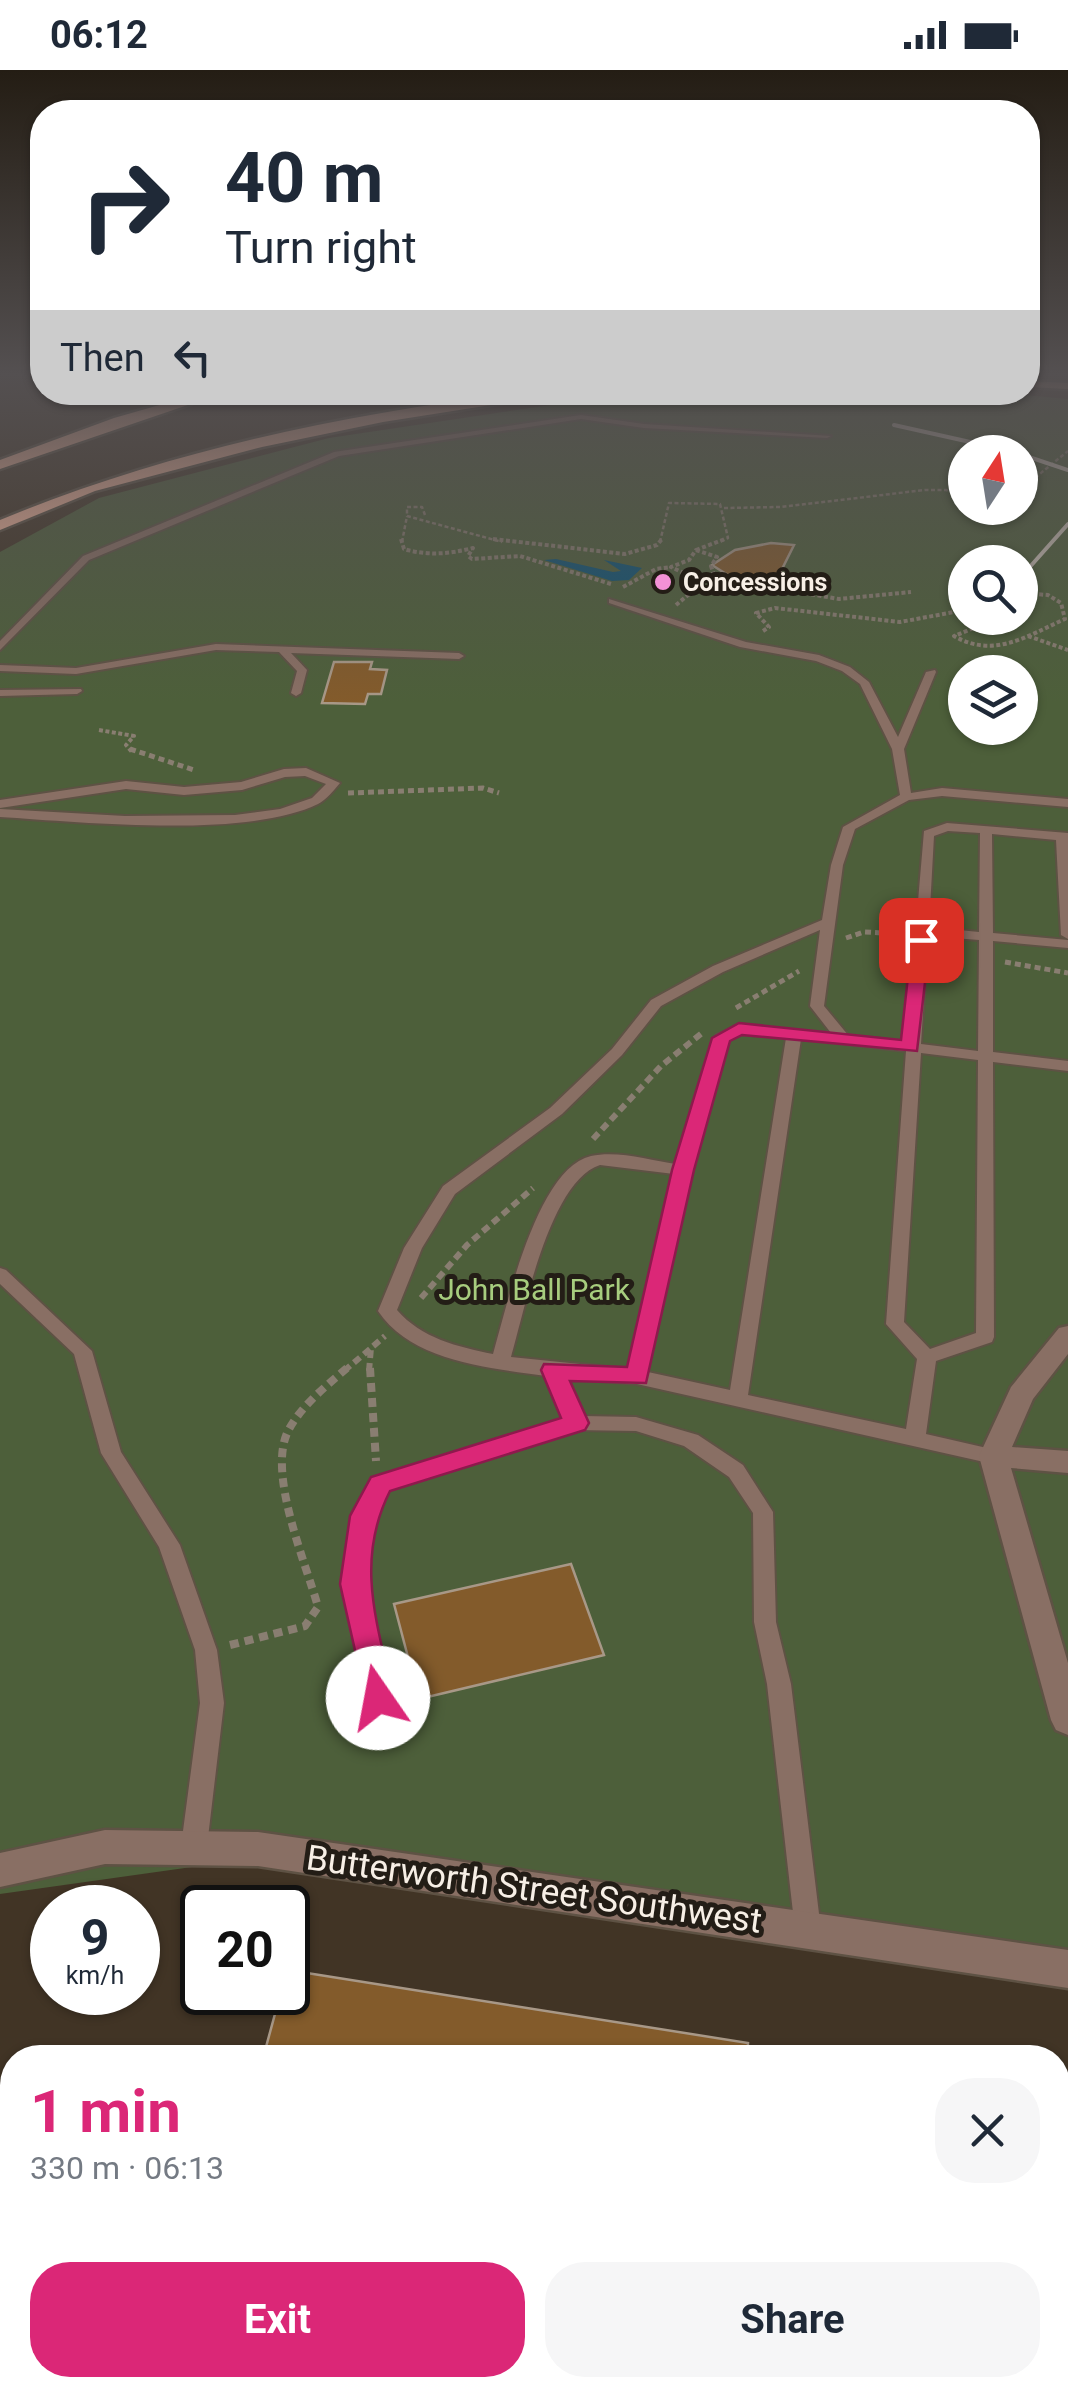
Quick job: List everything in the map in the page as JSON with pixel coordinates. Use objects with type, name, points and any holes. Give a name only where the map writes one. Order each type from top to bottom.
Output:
[{"type":"highway","points":[[0,525],[96,486]]},
{"type":"highway","points":[[82,490],[99,486]]},
{"type":"street","points":[[1068,1335],[1021,1394],[993,1456],[1058,1645],[1068,1720]]},
{"type":"street","points":[[993,1456],[1068,1462]]},
{"type":"street","name":"Butterworth Street Southwest","points":[[0,1870],[105,1848],[194,1846],[290,1853],[1068,1969]]},
{"type":"lane","points":[[0,647],[86,558],[268,486]]},
{"type":"lane","points":[[260,489],[264,500]]},
{"type":"lane","points":[[612,602],[744,645],[819,658],[846,669],[864,682],[898,749],[906,797]]},
{"type":"lane","points":[[0,668],[76,671],[216,647],[459,656]]},
{"type":"lane","points":[[283,651],[302,670],[296,693]]},
{"type":"lane","points":[[898,749],[931,672]]},
{"type":"lane","points":[[0,693],[77,691]]},
{"type":"lane","points":[[0,804],[126,785],[184,790],[231,787],[306,772],[334,783],[331,793],[285,813],[200,820],[0,813]]},
{"type":"lane","points":[[843,1038],[817,1006],[836,865],[850,827],[906,797],[942,792],[1068,803]]},
{"type":"lane","points":[[927,1356],[894,1324],[910,1047],[928,834],[947,826],[1065,837],[1068,934]]},
{"type":"lane","points":[[927,1356],[985,1338],[986,830]]},
{"type":"lane","points":[[828,922],[718,969],[656,1003],[617,1052],[556,1111],[449,1190],[413,1248],[387,1310],[396,1326],[425,1343],[553,1370],[637,1377],[993,1456]]},
{"type":"lane","points":[[922,936],[985,936],[1068,944]]},
{"type":"lane","points":[[637,1377],[683,1170],[722,1038],[739,1029],[1068,1066]]},
{"type":"lane","points":[[738,1399],[794,1034]]},
{"type":"lane","points":[[500,1360],[550,1204],[571,1173],[591,1161],[683,1170]]},
{"type":"lane","points":[[0,1274],[83,1352],[111,1453],[169,1545],[206,1650],[212,1703],[194,1846]]},
{"type":"lane","points":[[915,1438],[927,1356]]},
{"type":"lane","points":[[553,1370],[576,1423]]},
{"type":"lane","points":[[378,1698],[354,1584],[364,1516],[380,1484],[576,1423],[636,1424],[691,1440],[736,1470],[763,1512],[764,1622],[779,1684],[808,1930]]},
{"type":"path","points":[[407,516],[508,543],[571,545],[625,554],[657,545],[664,536],[669,503],[707,500],[723,508],[780,506],[948,491]]},
{"type":"path","points":[[425,515],[422,507],[407,507],[400,535],[404,548],[437,556],[472,548],[475,551],[468,556],[472,558],[520,556],[624,588],[648,572],[671,568],[689,560],[696,550],[728,538],[723,508]]},
{"type":"path","points":[[437,556],[440,548]]},
{"type":"path","points":[[696,550],[718,557],[711,566],[714,578]]},
{"type":"path","points":[[671,568],[698,580],[714,578],[845,600],[878,600],[911,592]]},
{"type":"path","points":[[680,608],[675,602],[699,586],[698,580]]},
{"type":"path","points":[[1038,594],[1048,595],[1065,610],[1065,619],[1038,631]]},
{"type":"path","points":[[752,633],[768,627],[756,613],[778,608],[900,623],[948,615]]},
{"type":"path","points":[[956,635],[975,648],[998,650],[1028,636],[1068,650]]},
{"type":"path","points":[[99,730],[134,736],[126,745],[133,753],[160,757],[231,787]]},
{"type":"path","points":[[331,793],[483,788],[498,793]]},
{"type":"path","points":[[722,1019],[827,951],[864,932],[889,930],[922,936]]},
{"type":"path","points":[[985,956],[1068,974]]},
{"type":"path","points":[[586,1146],[661,1066],[708,1028]]},
{"type":"path","points":[[206,1650],[305,1626],[318,1607],[283,1473],[285,1437],[308,1405],[396,1326],[467,1245],[542,1181]]},
{"type":"path","points":[[371,1348],[366,1406],[380,1484]]},
{"type":"green space","name":"John Ball Park","points":[[147,486],[948,486],[948,525],[1038,525],[1038,486],[1068,486],[1068,1969],[291,1853],[64,1885],[30,1885],[30,1890],[0,1894],[0,552],[99,498]]},
{"type":"water","points":[[556,559],[613,572],[621,571],[604,560],[642,568],[629,580],[612,581],[544,560]]},
{"type":"building","points":[[771,543],[794,545],[776,581],[742,584],[712,565],[735,550]]},
{"type":"building","points":[[334,662],[372,662],[370,669],[387,670],[381,694],[368,694],[365,704],[322,703]]},
{"type":"building","points":[[571,1564],[604,1655],[419,1699],[394,1604]]},
{"type":"building","points":[[310,1973],[748,2043],[748,2045],[267,2045],[275,2015],[310,2015]]},
{"type":"railway","points":[[1038,558],[1068,524]]},
{"type":"place","name":"Concessions","points":[[663,582]]},
{"type":"route","points":[[378,1698],[354,1584],[364,1516],[380,1484],[576,1423],[553,1370],[637,1377],[683,1170],[722,1038],[739,1029],[910,1047],[921,940]]}]
